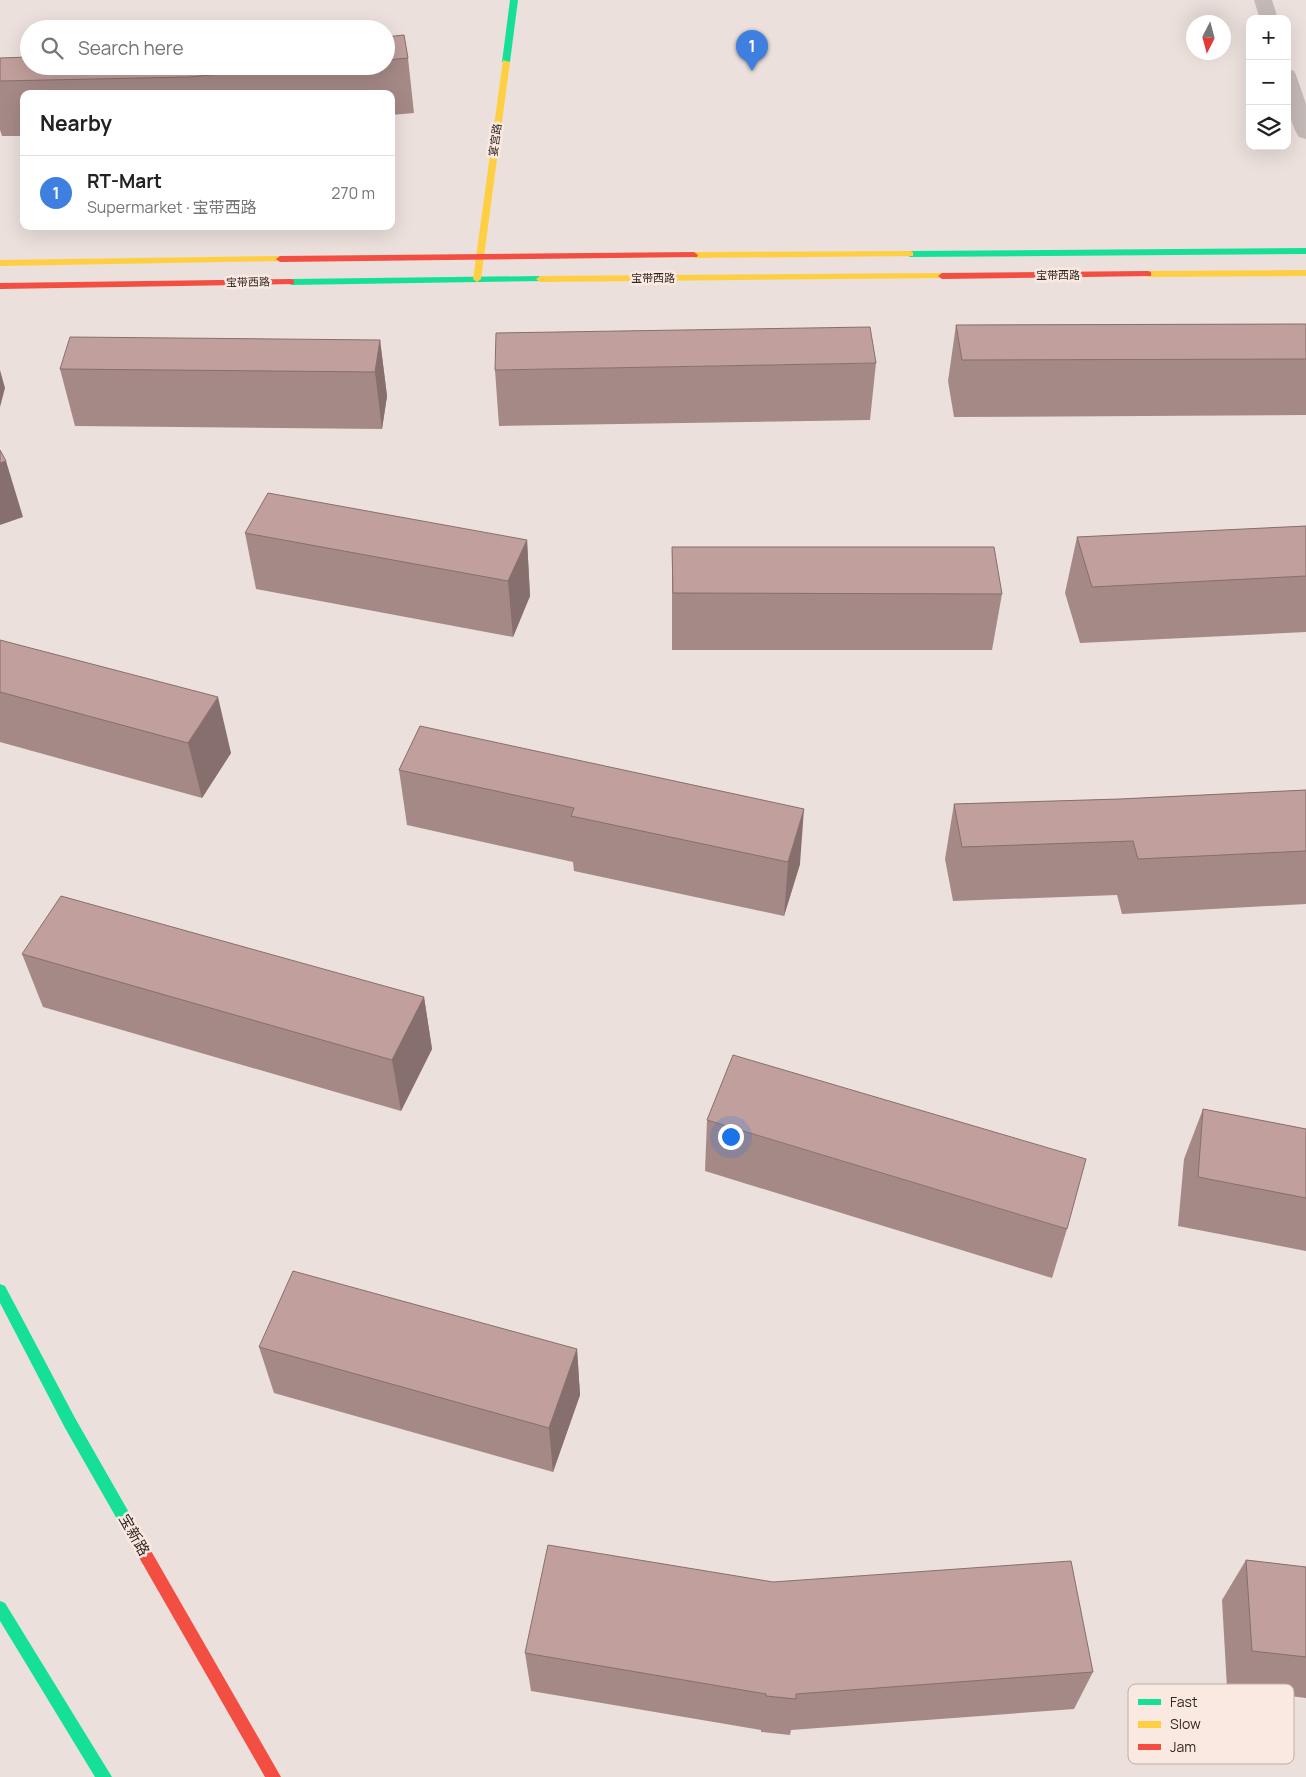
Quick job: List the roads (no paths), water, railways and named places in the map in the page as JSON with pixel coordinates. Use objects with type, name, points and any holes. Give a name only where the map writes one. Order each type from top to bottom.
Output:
[{"type":"main road","name":"宴宫路","points":[[478,279],[479,257],[514,0]]},
{"type":"main road","name":"宝带西路","points":[[0,263],[479,257],[1306,251]]},
{"type":"main road","name":"宝带西路","points":[[0,286],[478,279],[1306,273]]},
{"type":"main road","name":"宝新路","points":[[0,1290],[70,1423],[273,1777]]},
{"type":"main road","points":[[0,1608],[104,1777]]},
{"type":"street","points":[[1263,0],[1268,15]]},
{"type":"street","points":[[1291,87],[1306,133]]},
{"type":"place","name":"RT-Mart","points":[[752,71]]}]
